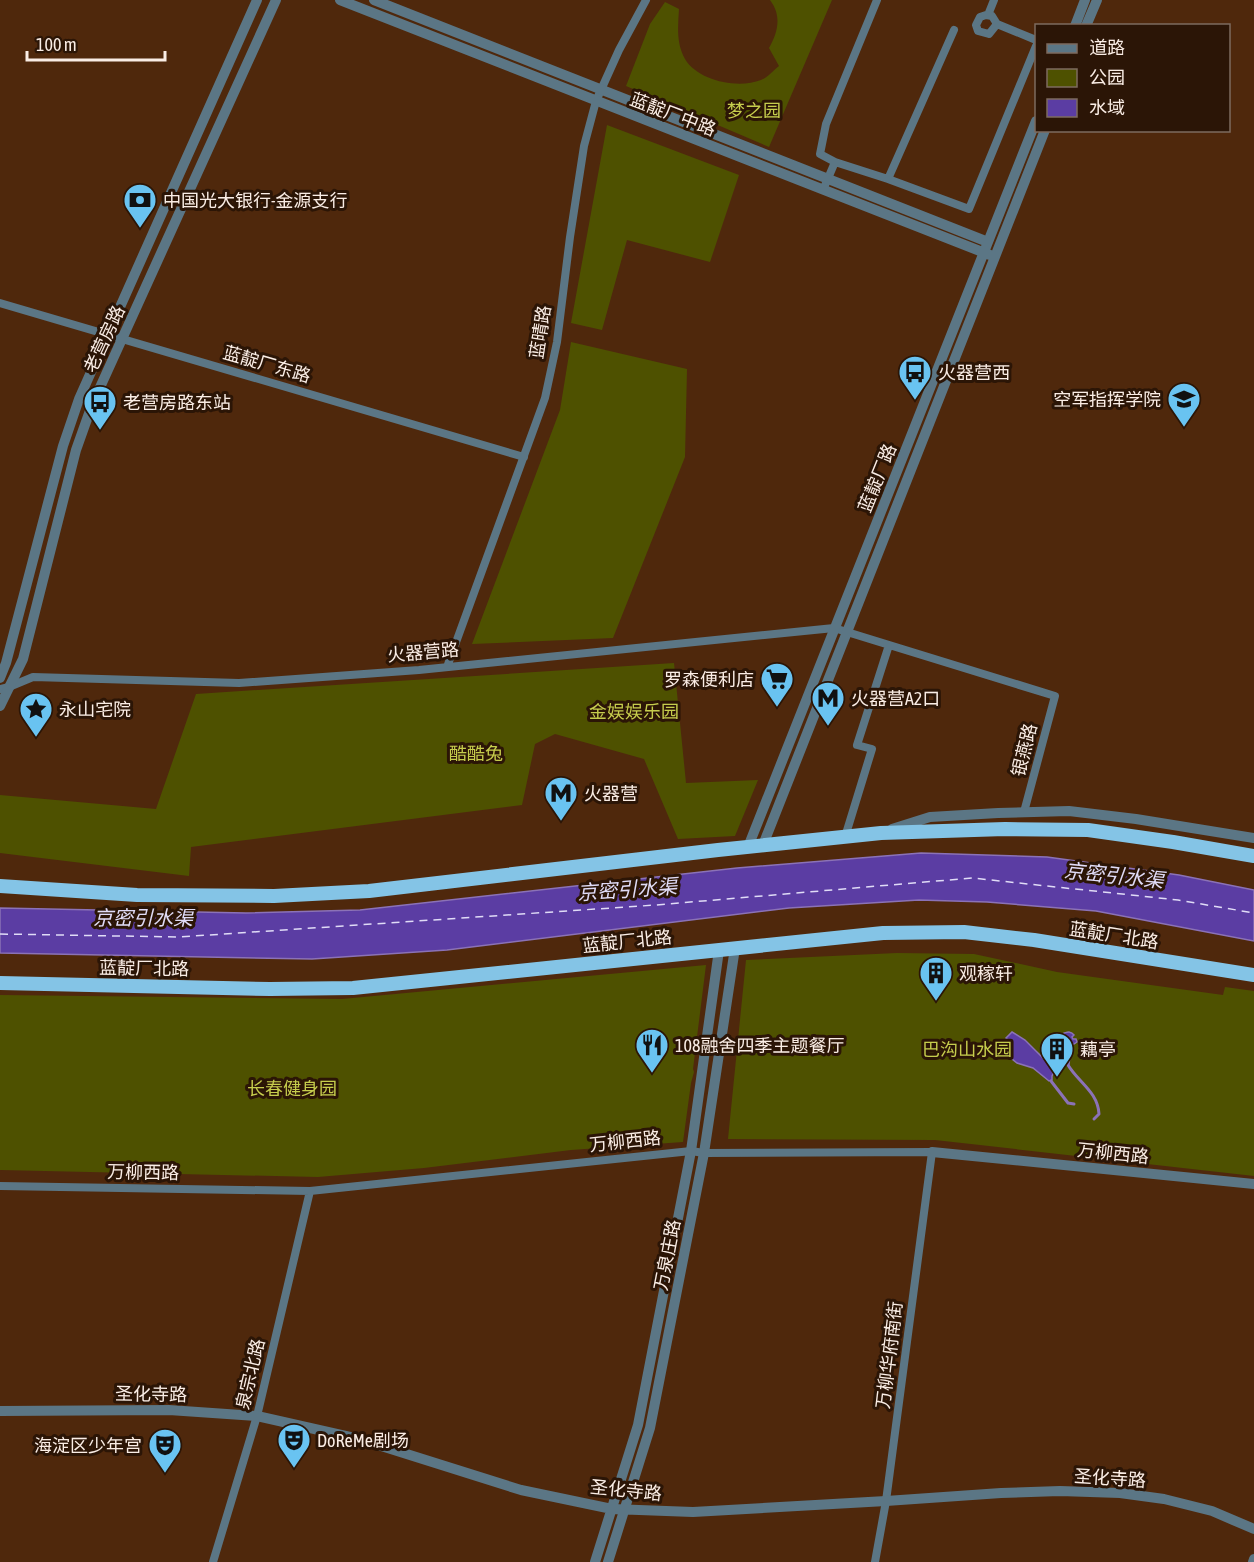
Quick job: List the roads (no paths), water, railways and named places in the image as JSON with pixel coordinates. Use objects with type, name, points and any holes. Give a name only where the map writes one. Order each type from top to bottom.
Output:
[{"type":"highway","points":[[0,886],[160,895],[274,896],[369,891],[748,846],[881,833],[1005,829],[1088,830],[1254,856]]},
{"type":"highway","name":"蓝靛厂北路","points":[[0,983],[270,989],[353,988],[883,933],[964,932],[1034,940],[1254,975]]},
{"type":"street","name":"老营房路","points":[[0,678],[6,663],[63,447],[79,399],[257,0]]},
{"type":"street","name":"老营房路","points":[[0,706],[4,688],[23,659],[76,450],[92,405],[276,0]]},
{"type":"street","name":"蓝靛厂中路","points":[[340,0],[995,257]]},
{"type":"street","name":"蓝靛厂中路","points":[[374,0],[988,242]]},
{"type":"street","name":"蓝晴路","points":[[447,667],[545,398],[557,342],[584,146],[596,101],[619,50],[646,0]]},
{"type":"street","points":[[877,0],[826,124],[820,154],[835,162],[969,209],[1035,48]]},
{"type":"street","points":[[988,15],[994,0]]},
{"type":"street","points":[[1076,24],[1085,0]]},
{"type":"street","points":[[1087,24],[1096,0]]},
{"type":"street","points":[[997,24],[989,34],[978,31],[976,25],[980,18],[988,15],[992,16],[997,24],[1035,40]]},
{"type":"street","points":[[888,179],[954,30]]},
{"type":"street","name":"蓝靛厂路","points":[[748,846],[1035,124]]},
{"type":"street","name":"蓝靛厂路","points":[[763,845],[1044,132]]},
{"type":"street","points":[[823,190],[835,162]]},
{"type":"street","points":[[988,242],[999,246]]},
{"type":"street","name":"蓝靛厂东路","points":[[0,303],[524,458]]},
{"type":"street","name":"火器营路","points":[[4,688],[33,677],[239,683],[447,667],[834,628],[1054,696]]},
{"type":"street","points":[[845,837],[872,749],[857,745],[889,645]]},
{"type":"street","name":"银燕路","points":[[1024,812],[1054,696]]},
{"type":"street","points":[[881,833],[930,817],[1069,811],[1254,838]]},
{"type":"street","name":"万泉庄路","points":[[608,1562],[650,1428],[704,1153],[735,948]]},
{"type":"street","name":"万泉庄路","points":[[595,1562],[638,1425],[692,1151],[719,950]]},
{"type":"street","name":"万柳西路","points":[[0,1186],[310,1191],[692,1151],[704,1153],[932,1152],[1254,1184]]},
{"type":"street","name":"万柳华府南街","points":[[875,1562],[886,1501],[932,1152]]},
{"type":"street","name":"泉宗北路","points":[[213,1562],[257,1416],[310,1191]]},
{"type":"street","name":"圣化寺路","points":[[0,1412],[169,1410],[257,1416],[359,1439],[521,1490],[612,1509],[693,1512],[1060,1491],[1120,1493],[1164,1499],[1212,1511],[1254,1529]]},
{"type":"water","name":"京密引水渠","points":[[921,853],[1047,857],[1179,875],[1254,890],[1254,941],[1096,911],[987,902],[919,900],[789,908],[447,950],[312,959],[0,953],[0,908],[246,913],[360,910],[737,868]]},
{"type":"water","points":[[1012,1032],[1025,1040],[1048,1063],[1058,1055],[1064,1033],[1072,1033],[1073,1039],[1077,1042],[1071,1046],[1069,1064],[1057,1066],[1052,1080],[1049,1081],[1033,1068],[1017,1063],[1001,1050],[995,1049]]},
{"type":"waterway","points":[[1068,1065],[1095,1099],[1099,1114],[1094,1119]]},
{"type":"waterway","points":[[1051,1081],[1068,1103],[1074,1104]]},
{"type":"place","name":"中国光大银行-金源支行","points":[[140,229]]},
{"type":"place","name":"火器营西","points":[[915,401]]},
{"type":"place","name":"空军指挥学院","points":[[1184,428]]},
{"type":"place","name":"老营房路东站","points":[[100,431]]},
{"type":"place","name":"罗森便利店","points":[[777,708]]},
{"type":"place","name":"火器营A2口","points":[[828,727]]},
{"type":"place","name":"永山宅院","points":[[36,738]]},
{"type":"place","name":"火器营","points":[[561,822]]},
{"type":"place","name":"观稼轩","points":[[936,1002]]},
{"type":"place","name":"108融舍四季主题餐厅","points":[[652,1074]]},
{"type":"place","name":"藕亭","points":[[1057,1078]]},
{"type":"place","name":"DoReMe剧场","points":[[294,1469]]},
{"type":"place","name":"海淀区少年宫","points":[[165,1474]]},
{"type":"park label","name":"梦之园","points":[[754,110]]},
{"type":"park label","name":"金娱娱乐园","points":[[634,711]]},
{"type":"park label","name":"酷酷兔","points":[[476,753]]},
{"type":"park label","name":"巴沟山水园","points":[[967,1049]]},
{"type":"park label","name":"长春健身园","points":[[292,1088]]}]
